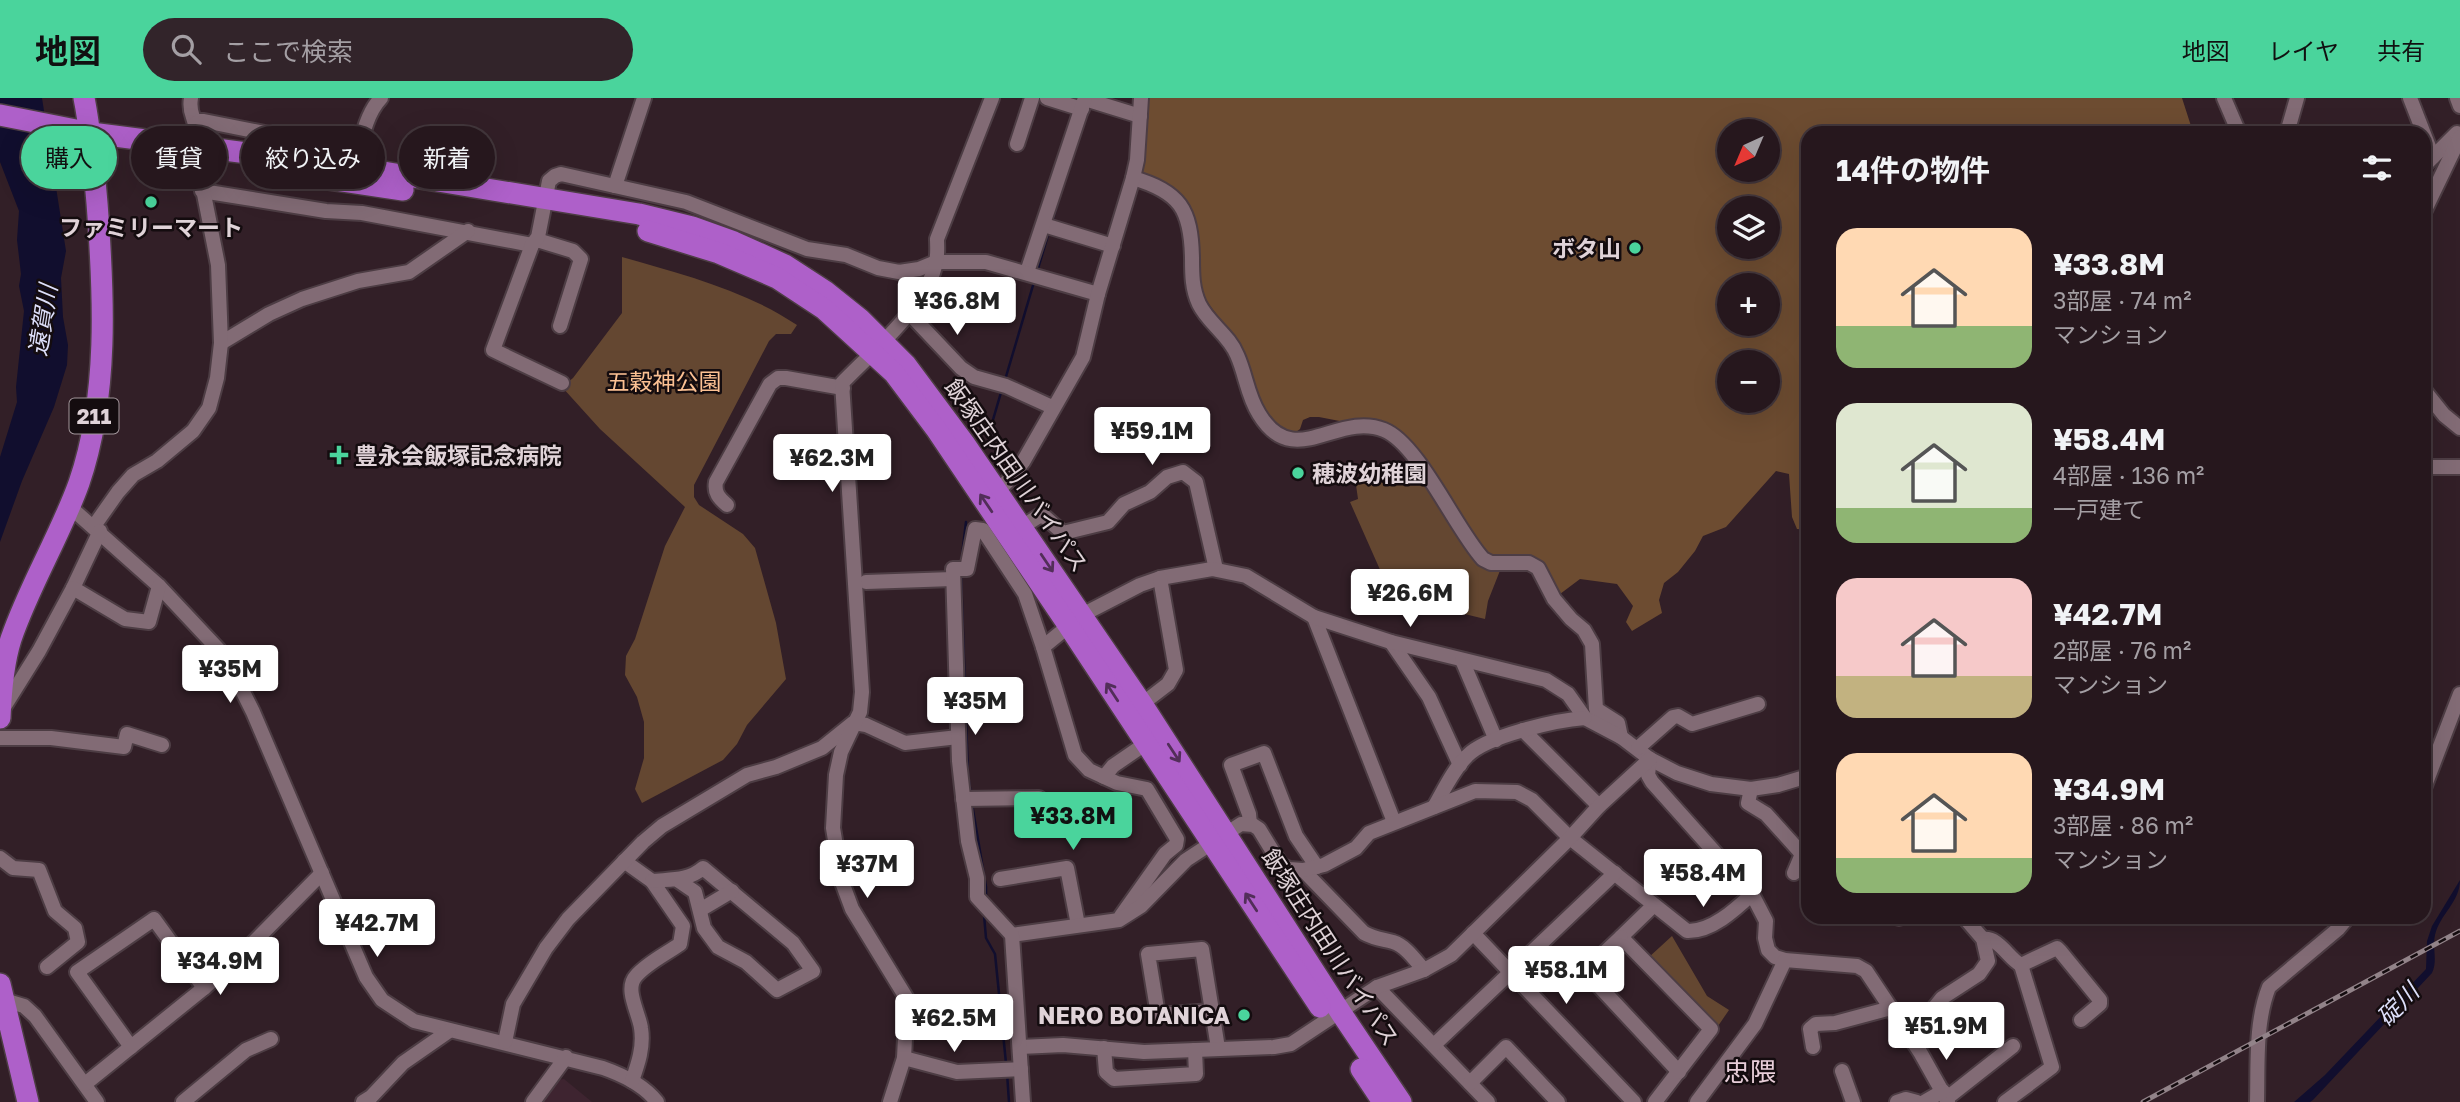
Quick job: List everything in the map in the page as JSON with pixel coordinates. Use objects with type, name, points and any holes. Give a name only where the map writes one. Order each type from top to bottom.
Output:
[{"type":"highway","name":"211","points":[[84,98],[89,126]]},
{"type":"highway","name":"飯塚庄内田川バイパス","points":[[0,115],[38,126]]},
{"type":"highway","name":"飯塚庄内田川バイパス","points":[[0,128],[21,129]]},
{"type":"highway","name":"飯塚庄内田川バイパス","points":[[117,142],[241,155]]},
{"type":"highway","name":"飯塚庄内田川バイパス","points":[[117,143],[545,204]]},
{"type":"highway","name":"飯塚庄内田川バイパス","points":[[385,173],[545,204],[663,235],[719,253],[777,278],[906,365],[933,399],[1022,527],[1145,744],[1219,838]]},
{"type":"highway","name":"211","points":[[0,716],[3,680],[11,640],[79,482],[88,449],[100,376],[103,323],[96,189]]},
{"type":"highway","name":"飯塚庄内田川バイパス","points":[[878,347],[894,373],[1075,620],[1142,704],[1219,838],[1335,1016],[1384,1102]]},
{"type":"highway","points":[[2,992],[28,1102]]},
{"type":"highway","name":"飯塚庄内田川バイパス","points":[[1335,1016],[1401,1102]]},
{"type":"street","points":[[191,98],[189,111],[195,127],[204,121],[241,128]]},
{"type":"street","points":[[365,126],[373,107],[381,98]]},
{"type":"street","points":[[615,186],[644,98]]},
{"type":"street","points":[[890,1102],[904,1058],[907,999],[852,909],[842,882],[834,828],[836,775],[841,752],[860,712],[862,692],[842,383],[909,313],[929,281],[936,262],[937,239],[992,98]]},
{"type":"street","points":[[1017,145],[1032,98]]},
{"type":"street","points":[[997,491],[1017,472],[1083,356],[1098,294],[1133,178],[1137,160],[1141,98]]},
{"type":"street","points":[[2224,98],[2236,126]]},
{"type":"street","points":[[2289,126],[2297,98]]},
{"type":"street","points":[[2410,98],[2418,126]]},
{"type":"street","points":[[2456,98],[2460,106]]},
{"type":"street","points":[[1052,99],[1085,102],[1140,116]]},
{"type":"street","points":[[1033,274],[1044,225],[1085,102]]},
{"type":"street","points":[[2431,159],[2460,130]]},
{"type":"street","points":[[2431,197],[2460,136]]},
{"type":"street","points":[[562,383],[493,350],[534,243],[550,181],[561,174],[686,202],[807,249],[846,255],[878,268],[899,272],[919,269],[936,262],[986,262],[1098,294]]},
{"type":"street","points":[[1133,178],[1164,189],[1175,198],[1188,221],[1192,232],[1193,285],[1200,305],[1237,354],[1246,389],[1256,411],[1270,430],[1286,440],[1301,440],[1349,428],[1370,426],[1385,430],[1402,443],[1483,559],[1491,563],[1529,563],[1538,568],[1554,598],[1584,630],[1592,644],[1596,709],[1618,723],[1621,737]]},
{"type":"street","points":[[0,716],[72,588],[97,529],[118,492],[133,475],[173,448],[202,420],[209,408],[217,378],[221,343],[218,265],[202,191],[292,206],[362,213],[573,251],[581,258],[561,326]]},
{"type":"street","points":[[1044,225],[1112,246]]},
{"type":"street","points":[[221,343],[269,314],[302,299],[358,281],[409,272],[468,231]]},
{"type":"street","points":[[909,313],[961,368],[974,377],[1003,384],[1052,407]]},
{"type":"street","points":[[727,505],[715,490],[716,482],[770,384],[778,378],[786,378],[843,388]]},
{"type":"street","points":[[2431,399],[2444,415],[2460,428]]},
{"type":"street","points":[[2431,467],[2460,467]]},
{"type":"street","points":[[1022,527],[1039,516],[1045,517],[1063,533],[1108,523],[1124,504],[1150,492],[1167,477],[1184,472],[1196,482],[1216,569]]},
{"type":"street","points":[[69,506],[159,586],[219,650],[232,668],[366,976],[382,1000],[414,1021],[603,1068],[632,1081],[657,1102]]},
{"type":"street","points":[[866,582],[958,573],[967,569],[973,532],[979,527],[983,530],[1024,594],[1043,647],[1074,755],[1089,770],[1104,777],[1117,783],[1147,789],[1177,839],[1176,845],[1165,854],[1119,920]]},
{"type":"street","points":[[1043,647],[1075,620],[1118,595],[1160,578],[1216,569],[1236,572],[1314,617],[1391,642],[1546,680],[1568,694],[1586,718],[1621,737],[1650,759],[1678,773],[1711,784],[1751,789],[1801,778]]},
{"type":"street","points":[[958,573],[958,737],[969,799],[968,841],[977,878],[977,897],[1012,935],[1020,1047],[1011,1070],[1023,1102]]},
{"type":"street","points":[[1142,704],[1168,684],[1176,670],[1160,578]]},
{"type":"street","points":[[72,588],[125,619],[149,622],[159,586]]},
{"type":"street","points":[[1314,617],[1394,821]]},
{"type":"street","points":[[1391,642],[1429,697],[1460,765]]},
{"type":"street","points":[[1462,660],[1496,740]]},
{"type":"street","points":[[2431,770],[2460,696]]},
{"type":"street","points":[[1638,748],[1673,717],[1678,716],[1692,724],[1758,704]]},
{"type":"street","points":[[1434,807],[1467,755],[1477,748],[1523,730],[1568,719],[1586,718]]},
{"type":"street","points":[[505,1042],[513,1004],[546,948],[568,919],[624,861],[662,827],[747,775],[776,767],[822,748],[854,723],[866,725],[905,743],[958,737]]},
{"type":"street","points":[[1523,730],[1599,806]]},
{"type":"street","points":[[0,738],[51,738],[124,747],[127,734],[162,745]]},
{"type":"street","points":[[1104,777],[1112,766],[1145,744]]},
{"type":"street","points":[[1250,824],[1249,814],[1231,765],[1264,753],[1310,869],[1364,933],[1374,939],[1395,942],[1424,970]]},
{"type":"street","points":[[1020,1047],[1063,1045],[1144,1052],[1291,1044],[1377,987],[1424,970],[1451,955],[1599,806],[1650,759]]},
{"type":"street","points":[[1650,759],[1648,775],[1651,782],[1752,894],[1766,921],[1765,938],[1768,950],[1775,957],[1785,960],[1857,966],[1866,971],[1946,1097]]},
{"type":"street","points":[[1751,789],[1748,803],[1766,814],[1801,854]]},
{"type":"street","points":[[1012,935],[1119,920],[1141,906],[1180,865],[1241,824],[1250,824],[1259,829],[1281,865],[1289,869],[1310,869],[1356,848],[1369,833],[1394,821],[1475,791],[1517,792],[1532,800],[1570,838],[1687,931],[1697,931],[1736,909],[1752,894]]},
{"type":"street","points":[[969,799],[1039,798]]},
{"type":"street","points":[[1272,849],[1296,836]]},
{"type":"street","points":[[1794,873],[1801,857]]},
{"type":"street","points":[[0,858],[13,868],[39,870],[55,911],[75,928],[78,942],[47,967]]},
{"type":"street","points":[[624,861],[652,881],[683,926],[680,944],[635,977],[631,986],[642,1040],[632,1081]]},
{"type":"street","points":[[652,881],[687,878],[703,868],[793,943],[813,971],[777,990],[746,962],[718,947],[704,928],[695,892],[676,879]]},
{"type":"street","points":[[1000,879],[1067,868],[1078,925]]},
{"type":"street","points":[[85,1084],[204,988],[322,873]]},
{"type":"street","points":[[1434,1045],[1615,873]]},
{"type":"street","points":[[701,910],[732,891]]},
{"type":"street","points":[[1654,905],[1585,971],[1679,1072]]},
{"type":"street","points":[[131,1047],[77,972],[154,919],[204,988]]},
{"type":"street","points":[[1910,1038],[1942,998],[1984,970],[1987,961],[1983,939],[1970,924]]},
{"type":"street","points":[[2257,1102],[2259,1039],[2264,1001],[2269,987],[2342,924]]},
{"type":"street","points":[[1473,933],[1634,1102]]},
{"type":"street","points":[[1621,937],[1711,1030],[1655,1102]]},
{"type":"street","points":[[1983,939],[1989,938],[1995,942],[2021,965],[2052,1067],[2005,1102]]},
{"type":"street","points":[[2021,965],[2050,949],[2056,948],[2060,951],[2100,1000],[2100,1004],[2081,1020]]},
{"type":"street","points":[[1212,1011],[1158,1015],[1148,954],[1202,949],[1218,1048]]},
{"type":"street","points":[[1697,1102],[1755,1024],[1785,960]]},
{"type":"street","points":[[1377,987],[1488,1102]]},
{"type":"street","points":[[2,992],[24,1006],[35,1017],[97,1102]]},
{"type":"street","points":[[1813,1047],[1810,1029],[1816,1024],[1835,1023],[1891,1008]]},
{"type":"street","points":[[363,1102],[404,1063],[449,1031]]},
{"type":"street","points":[[183,1102],[246,1050],[271,1039]]},
{"type":"street","points":[[1923,1102],[1946,1097],[2012,1046]]},
{"type":"street","points":[[1470,1083],[1506,1047],[1558,1102]]},
{"type":"street","points":[[1104,1048],[1106,1072],[1114,1079],[1196,1074],[1195,1050]]},
{"type":"street","points":[[533,1102],[566,1057]]},
{"type":"street","points":[[904,1058],[957,1072],[1011,1070]]},
{"type":"street","points":[[1842,1071],[1853,1102]]},
{"type":"street","points":[[1897,1102],[1906,1099],[1917,1102]]},
{"type":"shaded area","points":[[1146,98],[2182,98],[2191,126],[1801,126],[1801,529],[1797,529],[1792,517],[1789,474],[1776,471],[1726,527],[1703,536],[1678,572],[1664,583],[1659,600],[1662,613],[1632,631],[1626,622],[1633,606],[1617,584],[1580,579],[1560,594],[1543,564],[1492,557],[1484,551],[1433,472],[1407,439],[1319,417],[1303,420],[1300,429],[1292,435],[1278,426],[1257,397],[1237,341],[1203,293],[1199,283],[1194,218],[1183,198],[1165,184],[1139,176]]},
{"type":"shaded area","points":[[564,1079],[592,1102],[541,1102],[556,1080]]},
{"type":"green space","name":"五穀神公園","points":[[622,257],[734,293],[797,325],[791,334],[776,334],[769,341],[694,485],[694,497],[699,505],[743,534],[755,548],[776,623],[786,679],[747,725],[737,744],[723,760],[642,803],[635,789],[644,758],[644,722],[637,697],[625,675],[626,656],[635,639],[665,546],[685,507],[600,429],[562,387],[573,378],[622,313]]},
{"type":"green space","points":[[1413,464],[1479,559],[1501,568],[1488,601],[1485,619],[1399,598],[1389,590],[1350,502],[1358,499],[1356,485],[1370,480],[1370,476]]},
{"type":"green space","points":[[1672,936],[1707,996],[1729,1010],[1716,1029],[1648,958]]},
{"type":"water","name":"遠賀川","points":[[0,98],[42,98],[46,126],[21,126],[21,189],[56,189],[66,251],[61,278],[68,345],[67,365],[54,407],[22,481],[0,542],[0,457],[17,402],[16,387],[24,311],[19,286],[19,211],[0,162]]},
{"type":"water","name":"碇川","points":[[2460,880],[2457,895],[2435,935],[2435,963],[2432,973],[2313,1100],[2294,1102],[2325,1075],[2426,969],[2427,941],[2432,926]]},
{"type":"waterway","points":[[1053,219],[1059,199]]},
{"type":"waterway","points":[[1037,272],[1048,235]]},
{"type":"waterway","points":[[1005,380],[1034,282]]},
{"type":"waterway","points":[[990,430],[1002,389]]},
{"type":"waterway","points":[[961,564],[966,522]]},
{"type":"waterway","points":[[961,574],[968,776],[971,794]]},
{"type":"waterway","points":[[972,804],[986,898]]},
{"type":"waterway","points":[[984,915],[986,938],[995,954],[1006,1063]]},
{"type":"waterway","points":[[1007,1073],[1009,1102]]},
{"type":"railway","points":[[2143,1102],[2460,931]]},
{"type":"place","name":"ファミリーマート","points":[[151,202]]},
{"type":"place","name":"ボタ山","points":[[1635,248]]},
{"type":"place","name":"豊永会飯塚記念病院","points":[[339,455]]},
{"type":"place","name":"穂波幼稚園","points":[[1298,473]]},
{"type":"place","name":"NERO BOTANICA","points":[[1244,1015]]},
{"type":"district","name":"忠隈","points":[[1750,1071]]}]
